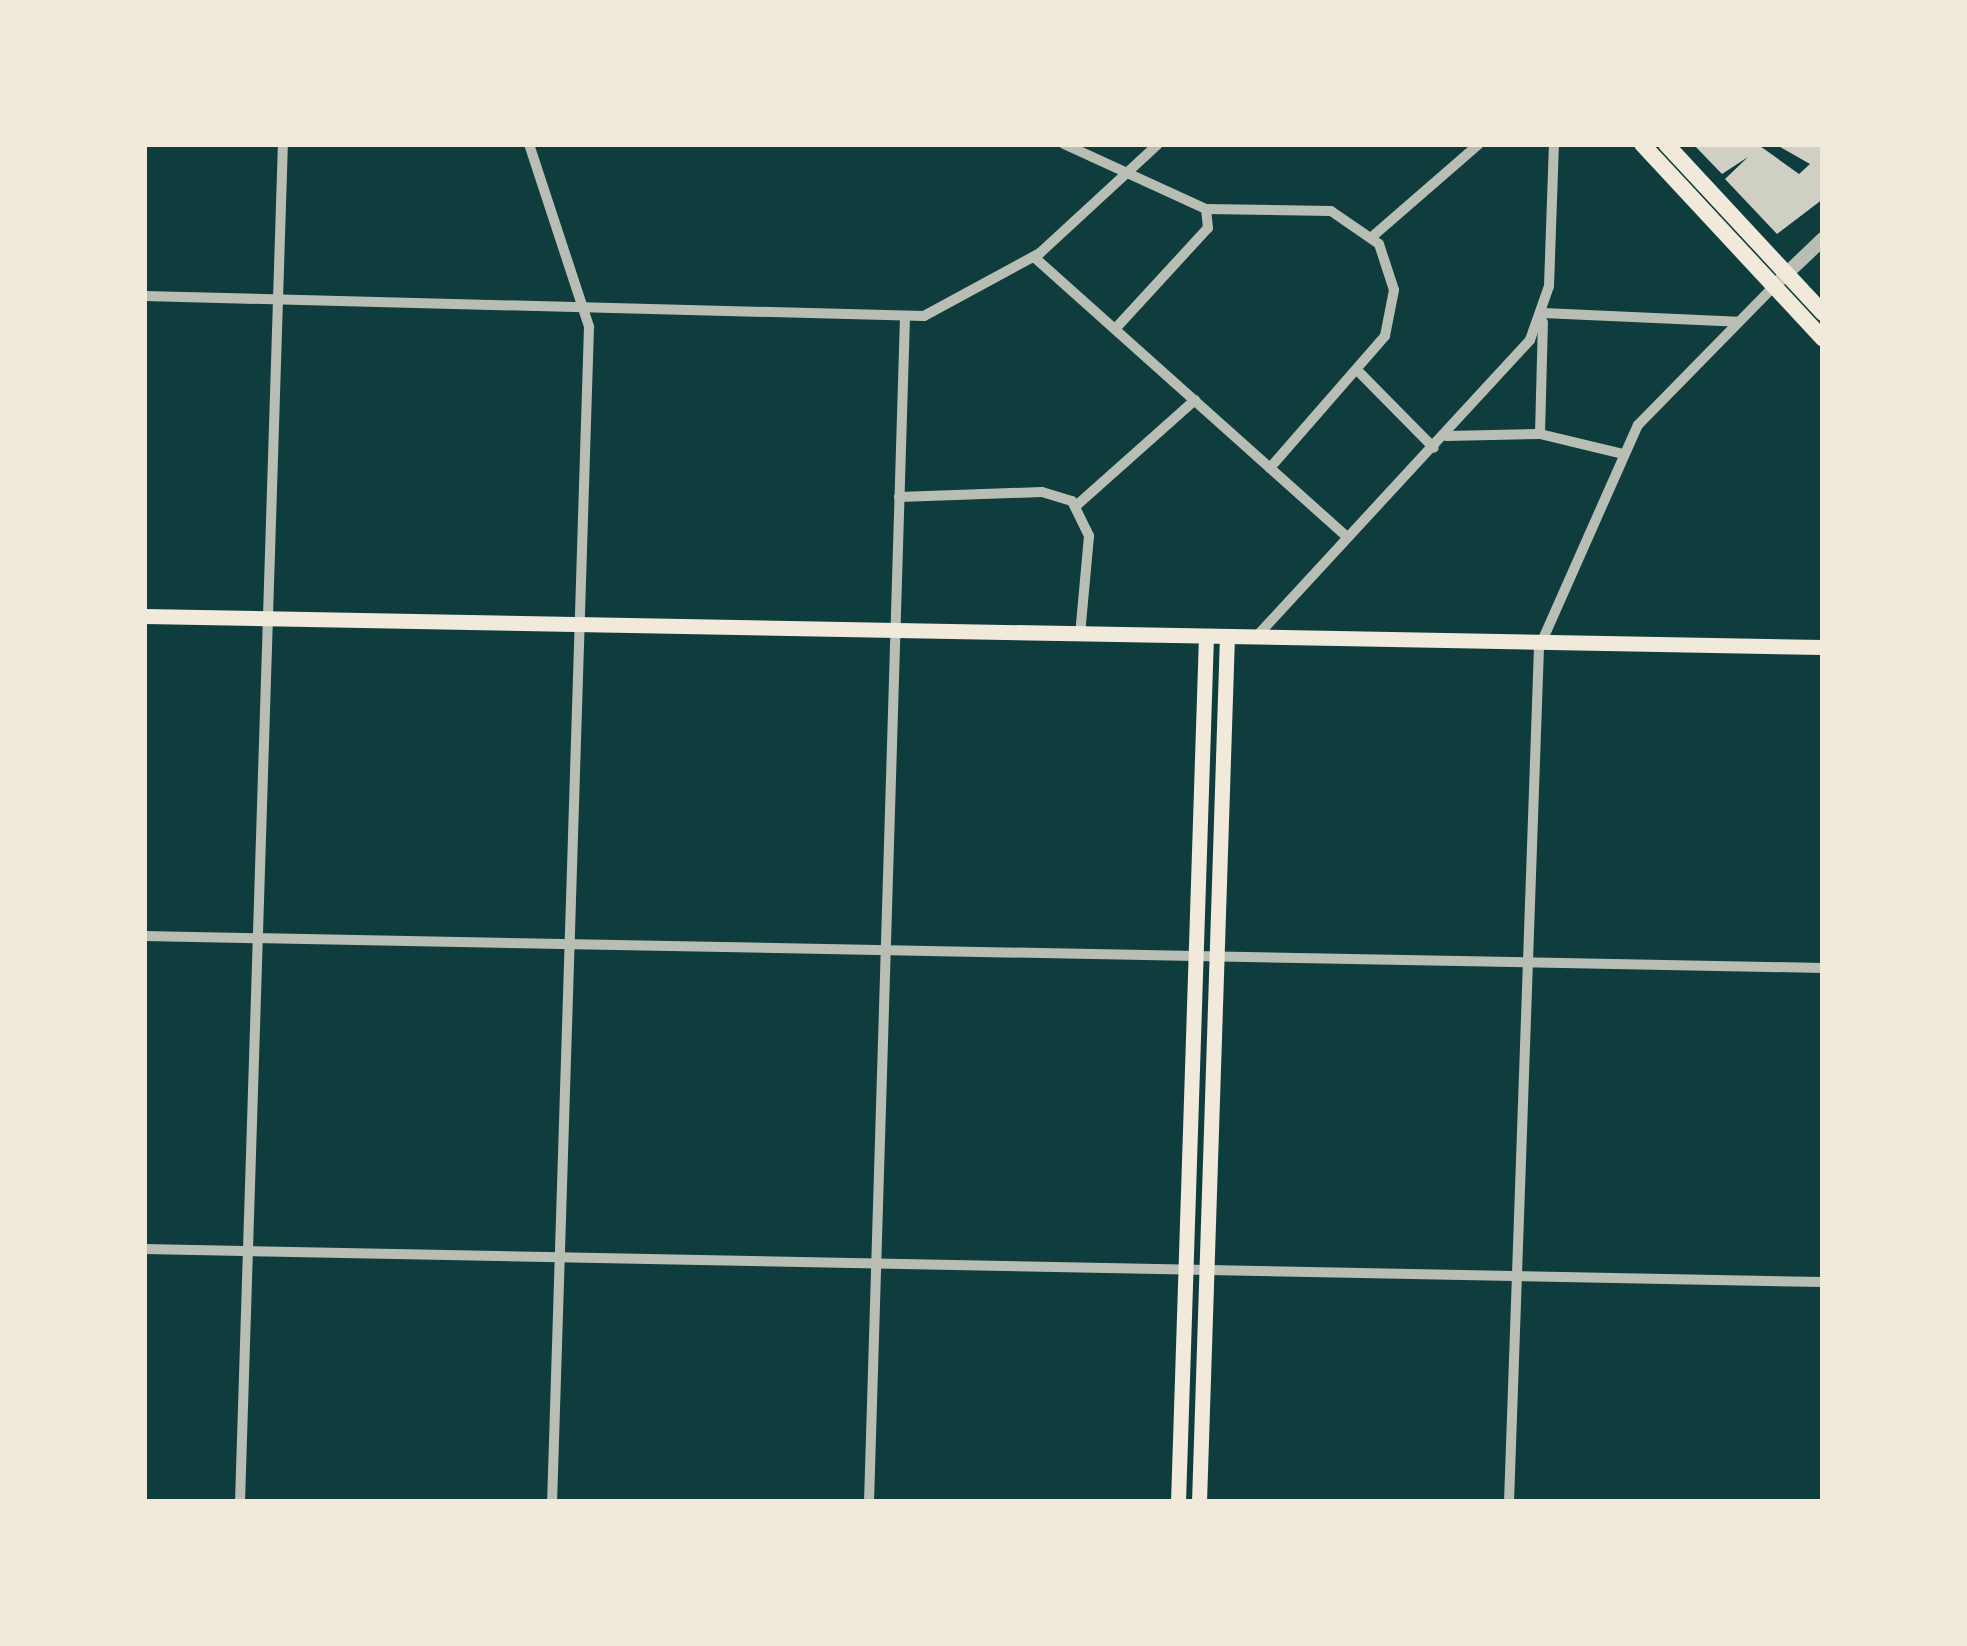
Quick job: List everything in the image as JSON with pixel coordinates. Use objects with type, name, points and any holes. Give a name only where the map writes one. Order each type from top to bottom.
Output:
[{"type":"main road","points":[[1642,144],[1780,280],[1823,313]]},
{"type":"main road","points":[[1666,144],[1823,339]]},
{"type":"main road","points":[[144,616],[1823,647]]},
{"type":"main road","points":[[1178,1502],[1206,636]]},
{"type":"main road","points":[[1199,1502],[1227,636]]},
{"type":"street","points":[[240,1502],[283,144]]},
{"type":"street","points":[[529,144],[589,327],[552,1502]]},
{"type":"street","points":[[1064,144],[1124,177],[1206,209],[1331,212],[1373,236],[1393,310],[1360,373],[1270,468]]},
{"type":"street","points":[[144,296],[905,317],[955,305],[1034,257],[1158,144]]},
{"type":"street","points":[[1373,236],[1479,144]]},
{"type":"street","points":[[1540,434],[1554,144]]},
{"type":"street","points":[[1115,329],[1208,228],[1206,209]]},
{"type":"street","points":[[1509,1502],[1540,642],[1623,454],[1653,405],[1823,239]]},
{"type":"street","points":[[1034,257],[1347,537]]},
{"type":"street","points":[[1543,313],[1738,322]]},
{"type":"street","points":[[1256,637],[1446,436],[1543,313]]},
{"type":"street","points":[[869,1502],[905,317]]},
{"type":"street","points":[[1360,373],[1434,448]]},
{"type":"street","points":[[1077,505],[1195,400]]},
{"type":"street","points":[[1446,436],[1540,434],[1623,454]]},
{"type":"street","points":[[899,497],[1048,492],[1077,505],[1089,536],[1080,634]]},
{"type":"street","points":[[144,936],[1823,968]]},
{"type":"street","points":[[144,1249],[1823,1282]]},
{"type":"building","points":[[1693,144],[1760,146],[1799,174],[1810,164],[1775,144],[1823,144],[1823,199],[1777,234],[1725,179],[1748,157],[1722,174]]}]
